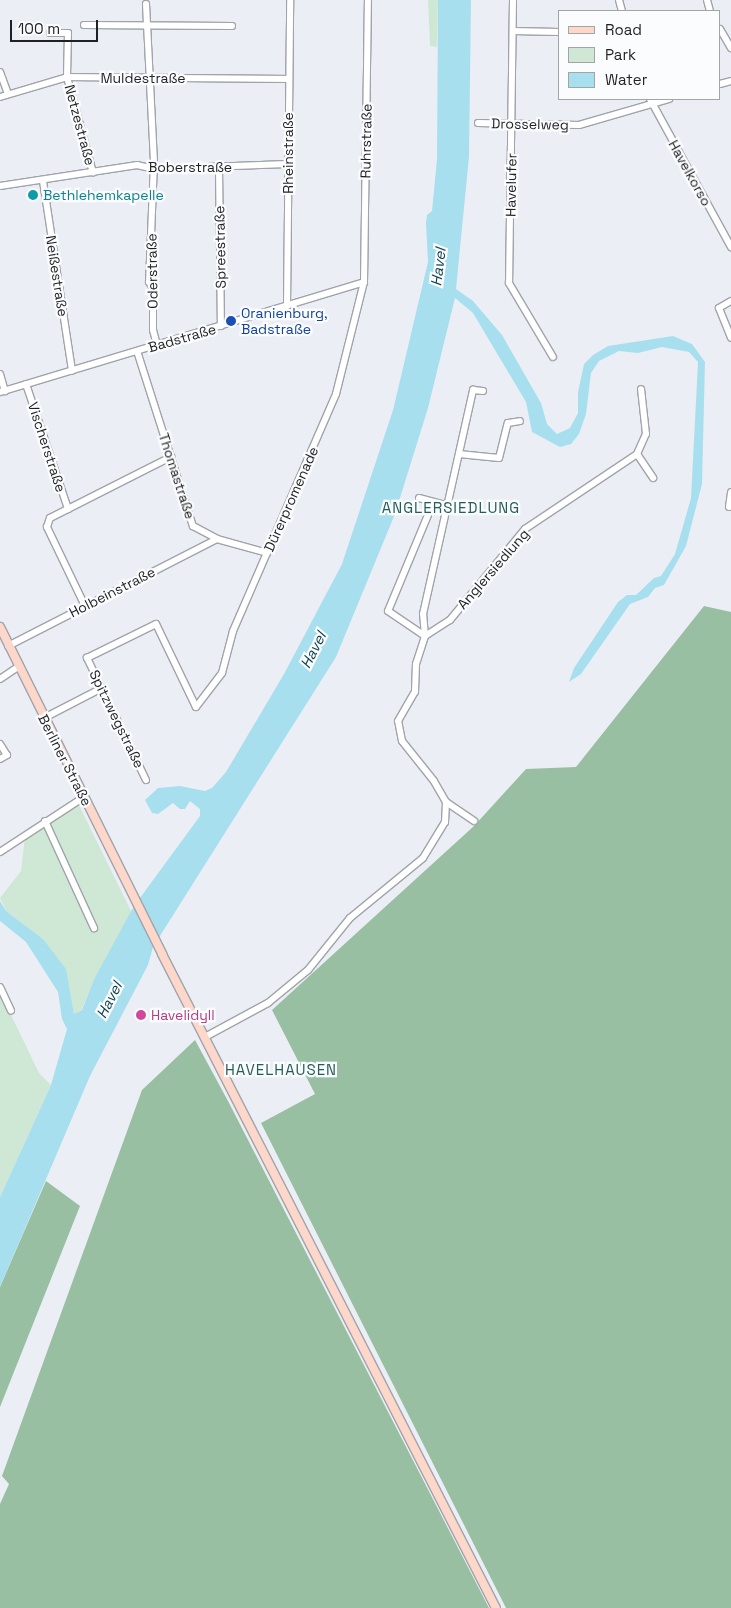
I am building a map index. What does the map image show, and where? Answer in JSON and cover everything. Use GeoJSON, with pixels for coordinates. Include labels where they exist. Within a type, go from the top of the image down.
{"type":"FeatureCollection","features":[{"type":"Feature","properties":{"kind":"main road","name":"Berliner Straße"},"geometry":{"type":"LineString","coordinates":[[0,627],[130,892],[496,1608]]}},
{"type":"Feature","properties":{"kind":"street","name":"Rheinstraße"},"geometry":{"type":"LineString","coordinates":[[287,306],[290,0]]}},
{"type":"Feature","properties":{"kind":"street","name":"Ruhrstraße"},"geometry":{"type":"LineString","coordinates":[[364,282],[368,0]]}},
{"type":"Feature","properties":{"kind":"street","name":"Havelufer"},"geometry":{"type":"LineString","coordinates":[[513,0],[509,283],[553,357]]}},
{"type":"Feature","properties":{"kind":"street","name":"Oderstraße"},"geometry":{"type":"LineString","coordinates":[[146,4],[147,77],[154,169],[149,282],[153,288],[153,330],[157,345]]}},
{"type":"Feature","properties":{"kind":"street"},"geometry":{"type":"LineString","coordinates":[[84,25],[232,26]]}},
{"type":"Feature","properties":{"kind":"street"},"geometry":{"type":"LineString","coordinates":[[721,30],[731,48]]}},
{"type":"Feature","properties":{"kind":"street"},"geometry":{"type":"LineString","coordinates":[[513,31],[558,32]]}},
{"type":"Feature","properties":{"kind":"street","name":"Netzestraße"},"geometry":{"type":"LineString","coordinates":[[50,33],[68,33],[67,77],[93,173]]}},
{"type":"Feature","properties":{"kind":"street"},"geometry":{"type":"LineString","coordinates":[[0,72],[8,94]]}},
{"type":"Feature","properties":{"kind":"street","name":"Muldestraße"},"geometry":{"type":"LineString","coordinates":[[0,96],[67,77],[288,79]]}},
{"type":"Feature","properties":{"kind":"street","name":"Drosselweg"},"geometry":{"type":"LineString","coordinates":[[478,123],[579,125],[651,101]]}},
{"type":"Feature","properties":{"kind":"street","name":"Havelkorso"},"geometry":{"type":"LineString","coordinates":[[651,101],[731,247]]}},
{"type":"Feature","properties":{"kind":"street","name":"Boberstraße"},"geometry":{"type":"LineString","coordinates":[[0,186],[137,165],[154,169],[287,164]]}},
{"type":"Feature","properties":{"kind":"street","name":"Spreestraße"},"geometry":{"type":"LineString","coordinates":[[219,168],[221,326]]}},
{"type":"Feature","properties":{"kind":"street","name":"Neißestraße"},"geometry":{"type":"LineString","coordinates":[[42,181],[72,371]]}},
{"type":"Feature","properties":{"kind":"street","name":"Badstraße"},"geometry":{"type":"LineString","coordinates":[[2,392],[364,282]]}},
{"type":"Feature","properties":{"kind":"street","name":"Dürerpromenade"},"geometry":{"type":"LineString","coordinates":[[156,624],[196,707],[222,673],[233,631],[336,394],[364,282]]}},
{"type":"Feature","properties":{"kind":"street"},"geometry":{"type":"LineString","coordinates":[[731,301],[719,308],[731,338]]}},
{"type":"Feature","properties":{"kind":"street","name":"Thomastraße"},"geometry":{"type":"LineString","coordinates":[[137,351],[192,526],[217,539],[267,553]]}},
{"type":"Feature","properties":{"kind":"street"},"geometry":{"type":"LineString","coordinates":[[0,374],[2,392]]}},
{"type":"Feature","properties":{"kind":"street","name":"Vischerstraße"},"geometry":{"type":"LineString","coordinates":[[26,384],[68,510]]}},
{"type":"Feature","properties":{"kind":"street"},"geometry":{"type":"LineString","coordinates":[[641,389],[646,434],[637,454],[653,478]]}},
{"type":"Feature","properties":{"kind":"street"},"geometry":{"type":"LineString","coordinates":[[474,821],[446,802],[434,781],[402,741],[398,720],[415,692],[416,664],[425,636],[423,614],[473,390],[483,391]]}},
{"type":"Feature","properties":{"kind":"street"},"geometry":{"type":"LineString","coordinates":[[459,454],[499,458],[508,423],[520,422]]}},
{"type":"Feature","properties":{"kind":"street","name":"Anglersiedlung"},"geometry":{"type":"LineString","coordinates":[[425,636],[450,620],[525,529],[637,454]]}},
{"type":"Feature","properties":{"kind":"street"},"geometry":{"type":"LineString","coordinates":[[85,606],[47,527],[50,518],[171,457]]}},
{"type":"Feature","properties":{"kind":"street"},"geometry":{"type":"LineString","coordinates":[[729,506],[731,492]]}},
{"type":"Feature","properties":{"kind":"street"},"geometry":{"type":"LineString","coordinates":[[419,498],[446,505]]}},
{"type":"Feature","properties":{"kind":"street"},"geometry":{"type":"LineString","coordinates":[[425,636],[388,611],[428,515]]}},
{"type":"Feature","properties":{"kind":"street","name":"Holbeinstraße"},"geometry":{"type":"LineString","coordinates":[[8,646],[217,539]]}},
{"type":"Feature","properties":{"kind":"street","name":"Spitzwegstraße"},"geometry":{"type":"LineString","coordinates":[[146,780],[87,658],[156,624]]}},
{"type":"Feature","properties":{"kind":"street"},"geometry":{"type":"LineString","coordinates":[[0,679],[18,667]]}},
{"type":"Feature","properties":{"kind":"street"},"geometry":{"type":"LineString","coordinates":[[44,718],[102,688]]}},
{"type":"Feature","properties":{"kind":"street"},"geometry":{"type":"LineString","coordinates":[[0,744],[7,755],[0,759]]}},
{"type":"Feature","properties":{"kind":"street"},"geometry":{"type":"LineString","coordinates":[[0,852],[84,797]]}},
{"type":"Feature","properties":{"kind":"street"},"geometry":{"type":"LineString","coordinates":[[205,1037],[268,1003],[308,970],[350,918],[423,858],[445,822],[446,802]]}},
{"type":"Feature","properties":{"kind":"street"},"geometry":{"type":"LineString","coordinates":[[45,822],[94,928]]}},
{"type":"Feature","properties":{"kind":"street"},"geometry":{"type":"LineString","coordinates":[[0,987],[12,1011]]}},
{"type":"Feature","properties":{"kind":"green space"},"geometry":{"type":"Polygon","coordinates":[[[428,0],[438,0],[437,47],[430,46],[428,0]]]}},
{"type":"Feature","properties":{"kind":"green space"},"geometry":{"type":"Polygon","coordinates":[[[704,606],[731,612],[731,1608],[506,1608],[261,1123],[315,1094],[272,1010],[474,826],[526,769],[576,767],[704,606]]]}},
{"type":"Feature","properties":{"kind":"green space"},"geometry":{"type":"Polygon","coordinates":[[[76,799],[132,913],[94,979],[82,1009],[74,1015],[65,969],[43,939],[6,911],[0,898],[21,871],[25,836],[76,799]]]}},
{"type":"Feature","properties":{"kind":"green space"},"geometry":{"type":"Polygon","coordinates":[[[0,992],[39,1073],[51,1085],[0,1197],[0,992]]]}},
{"type":"Feature","properties":{"kind":"green space"},"geometry":{"type":"Polygon","coordinates":[[[195,1040],[489,1608],[0,1608],[0,1504],[9,1484],[2,1476],[142,1090],[195,1040]]]}},
{"type":"Feature","properties":{"kind":"green space"},"geometry":{"type":"Polygon","coordinates":[[[46,1181],[80,1206],[0,1407],[0,1287],[46,1181]]]}},
{"type":"Feature","properties":{"kind":"water","name":"Havel"},"geometry":{"type":"Polygon","coordinates":[[[438,0],[471,0],[469,157],[456,289],[473,301],[502,335],[541,403],[547,424],[557,434],[570,428],[578,413],[578,392],[584,364],[593,355],[608,346],[673,336],[692,344],[705,362],[702,484],[686,546],[664,585],[655,588],[648,597],[630,604],[581,674],[569,682],[574,668],[618,602],[627,595],[636,595],[654,578],[661,576],[675,554],[691,498],[698,362],[689,352],[662,347],[638,353],[619,351],[599,361],[591,373],[586,414],[579,434],[571,444],[560,447],[532,432],[526,402],[473,313],[455,298],[428,408],[395,514],[336,657],[153,947],[148,965],[90,1076],[0,1287],[0,1197],[51,1085],[67,1029],[62,1019],[58,992],[26,942],[0,921],[0,901],[6,911],[43,939],[66,969],[74,1014],[82,1010],[94,979],[134,906],[200,816],[200,809],[190,801],[185,809],[180,809],[173,803],[158,814],[152,813],[145,800],[158,788],[180,786],[205,791],[212,788],[226,772],[284,674],[342,564],[393,410],[428,262],[426,223],[427,215],[432,211],[437,159],[438,0]]]}},
{"type":"Feature","properties":{"kind":"place","name":"Bethlehemkapelle"},"geometry":{"type":"Point","coordinates":[33,195]}},
{"type":"Feature","properties":{"kind":"place","name":"Oranienburg, Badstraße"},"geometry":{"type":"Point","coordinates":[231,321]}},
{"type":"Feature","properties":{"kind":"place","name":"Havelidyll"},"geometry":{"type":"Point","coordinates":[141,1015]}},
{"type":"Feature","properties":{"kind":"district","name":"ANGLERSIEDLUNG"},"geometry":{"type":"Point","coordinates":[451,508]}},
{"type":"Feature","properties":{"kind":"district","name":"HAVELHAUSEN"},"geometry":{"type":"Point","coordinates":[281,1070]}}]}
